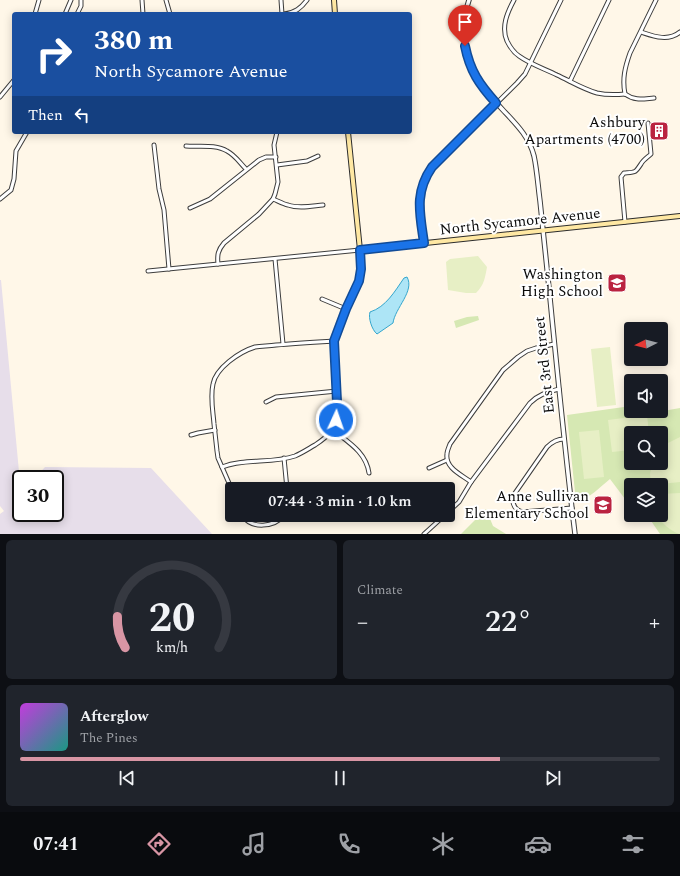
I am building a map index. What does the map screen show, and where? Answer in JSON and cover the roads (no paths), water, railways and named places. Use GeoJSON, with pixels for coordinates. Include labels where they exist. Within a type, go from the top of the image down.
{"type":"FeatureCollection","features":[{"type":"Feature","properties":{"kind":"main road"},"geometry":{"type":"LineString","coordinates":[[334,0],[335,12]]}},
{"type":"Feature","properties":{"kind":"main road"},"geometry":{"type":"LineString","coordinates":[[348,134],[360,250]]}},
{"type":"Feature","properties":{"kind":"main road","name":"North Sycamore Avenue"},"geometry":{"type":"LineString","coordinates":[[360,250],[680,216]]}},
{"type":"Feature","properties":{"kind":"street"},"geometry":{"type":"LineString","coordinates":[[35,12],[39,0]]}},
{"type":"Feature","properties":{"kind":"street"},"geometry":{"type":"LineString","coordinates":[[66,12],[71,0]]}},
{"type":"Feature","properties":{"kind":"street"},"geometry":{"type":"LineString","coordinates":[[78,12],[81,6],[81,0]]}},
{"type":"Feature","properties":{"kind":"street"},"geometry":{"type":"LineString","coordinates":[[142,0],[143,12]]}},
{"type":"Feature","properties":{"kind":"street"},"geometry":{"type":"LineString","coordinates":[[166,0],[169,12]]}},
{"type":"Feature","properties":{"kind":"street"},"geometry":{"type":"LineString","coordinates":[[280,0],[283,12]]}},
{"type":"Feature","properties":{"kind":"street"},"geometry":{"type":"LineString","coordinates":[[292,12],[299,9],[307,0]]}},
{"type":"Feature","properties":{"kind":"street","name":"East 3rd Street"},"geometry":{"type":"LineString","coordinates":[[469,0],[466,7],[464,22],[464,36],[468,58],[478,80],[496,103],[525,135],[530,144],[536,166],[575,534]]}},
{"type":"Feature","properties":{"kind":"street"},"geometry":{"type":"LineString","coordinates":[[514,0],[504,27],[506,40],[514,52],[520,57],[596,93],[625,94],[635,99],[654,98]]}},
{"type":"Feature","properties":{"kind":"street"},"geometry":{"type":"LineString","coordinates":[[424,243],[419,205],[423,184],[427,174],[432,167],[525,74],[561,0]]}},
{"type":"Feature","properties":{"kind":"street"},"geometry":{"type":"LineString","coordinates":[[570,81],[609,0]]}},
{"type":"Feature","properties":{"kind":"street"},"geometry":{"type":"LineString","coordinates":[[625,94],[625,68],[630,53],[656,0]]}},
{"type":"Feature","properties":{"kind":"street"},"geometry":{"type":"LineString","coordinates":[[641,32],[664,38],[672,37],[680,32]]}},
{"type":"Feature","properties":{"kind":"street"},"geometry":{"type":"LineString","coordinates":[[0,97],[12,82]]}},
{"type":"Feature","properties":{"kind":"street"},"geometry":{"type":"LineString","coordinates":[[625,222],[620,177],[624,173],[634,172],[639,169],[642,162],[651,154],[648,123]]}},
{"type":"Feature","properties":{"kind":"street"},"geometry":{"type":"LineString","coordinates":[[0,199],[11,190],[14,179],[16,151],[26,134]]}},
{"type":"Feature","properties":{"kind":"street"},"geometry":{"type":"LineString","coordinates":[[218,264],[218,253],[224,243],[265,208],[275,194],[278,182],[274,145],[277,134]]}},
{"type":"Feature","properties":{"kind":"street"},"geometry":{"type":"LineString","coordinates":[[154,145],[159,188],[164,210],[169,269]]}},
{"type":"Feature","properties":{"kind":"street"},"geometry":{"type":"LineString","coordinates":[[186,146],[215,147],[222,149],[233,155],[246,169]]}},
{"type":"Feature","properties":{"kind":"street"},"geometry":{"type":"LineString","coordinates":[[276,165],[307,161],[318,156]]}},
{"type":"Feature","properties":{"kind":"street"},"geometry":{"type":"LineString","coordinates":[[190,208],[210,199],[259,160],[266,157],[276,157]]}},
{"type":"Feature","properties":{"kind":"street"},"geometry":{"type":"LineString","coordinates":[[273,198],[287,205],[300,207],[323,204]]}},
{"type":"Feature","properties":{"kind":"street"},"geometry":{"type":"LineString","coordinates":[[222,467],[231,464],[284,458],[296,455],[325,438],[333,430],[338,411],[334,341],[346,309],[359,281],[361,269],[360,250]]}},
{"type":"Feature","properties":{"kind":"street","name":"North Sycamore Avenue"},"geometry":{"type":"LineString","coordinates":[[148,271],[360,250]]}},
{"type":"Feature","properties":{"kind":"street"},"geometry":{"type":"LineString","coordinates":[[275,259],[284,344]]}},
{"type":"Feature","properties":{"kind":"street"},"geometry":{"type":"LineString","coordinates":[[322,299],[346,309]]}},
{"type":"Feature","properties":{"kind":"street"},"geometry":{"type":"LineString","coordinates":[[229,482],[217,451],[212,394],[213,383],[216,375],[222,367],[249,349],[284,344],[334,341]]}},
{"type":"Feature","properties":{"kind":"street"},"geometry":{"type":"LineString","coordinates":[[471,482],[450,466],[447,460],[447,453],[450,444],[503,370],[527,351],[554,344]]}},
{"type":"Feature","properties":{"kind":"street"},"geometry":{"type":"LineString","coordinates":[[455,506],[530,403],[541,394],[559,389]]}},
{"type":"Feature","properties":{"kind":"street"},"geometry":{"type":"LineString","coordinates":[[266,402],[276,397],[337,391]]}},
{"type":"Feature","properties":{"kind":"street"},"geometry":{"type":"LineString","coordinates":[[191,435],[198,432],[215,430]]}},
{"type":"Feature","properties":{"kind":"street"},"geometry":{"type":"LineString","coordinates":[[333,430],[363,456],[369,473]]}},
{"type":"Feature","properties":{"kind":"street"},"geometry":{"type":"LineString","coordinates":[[564,439],[556,440],[547,446],[513,496],[513,502],[515,507],[522,512],[572,508]]}},
{"type":"Feature","properties":{"kind":"street"},"geometry":{"type":"LineString","coordinates":[[284,458],[286,482]]}},
{"type":"Feature","properties":{"kind":"street"},"geometry":{"type":"LineString","coordinates":[[429,468],[447,460]]}},
{"type":"Feature","properties":{"kind":"street"},"geometry":{"type":"LineString","coordinates":[[250,522],[258,525],[277,522]]}},
{"type":"Feature","properties":{"kind":"street"},"geometry":{"type":"LineString","coordinates":[[424,534],[437,522]]}},
{"type":"Feature","properties":{"kind":"water"},"geometry":{"type":"Polygon","coordinates":[[[407,277],[409,282],[407,294],[397,311],[393,323],[377,334],[371,324],[370,312],[381,306],[394,293],[404,278],[407,277]]]}},
{"type":"Feature","properties":{"kind":"place","name":"Ashbury Apartments (4700)"},"geometry":{"type":"Point","coordinates":[659,131]}},
{"type":"Feature","properties":{"kind":"place","name":"Washington High School"},"geometry":{"type":"Point","coordinates":[617,283]}},
{"type":"Feature","properties":{"kind":"place","name":"Anne Sullivan Elementary School"},"geometry":{"type":"Point","coordinates":[603,505]}}]}
